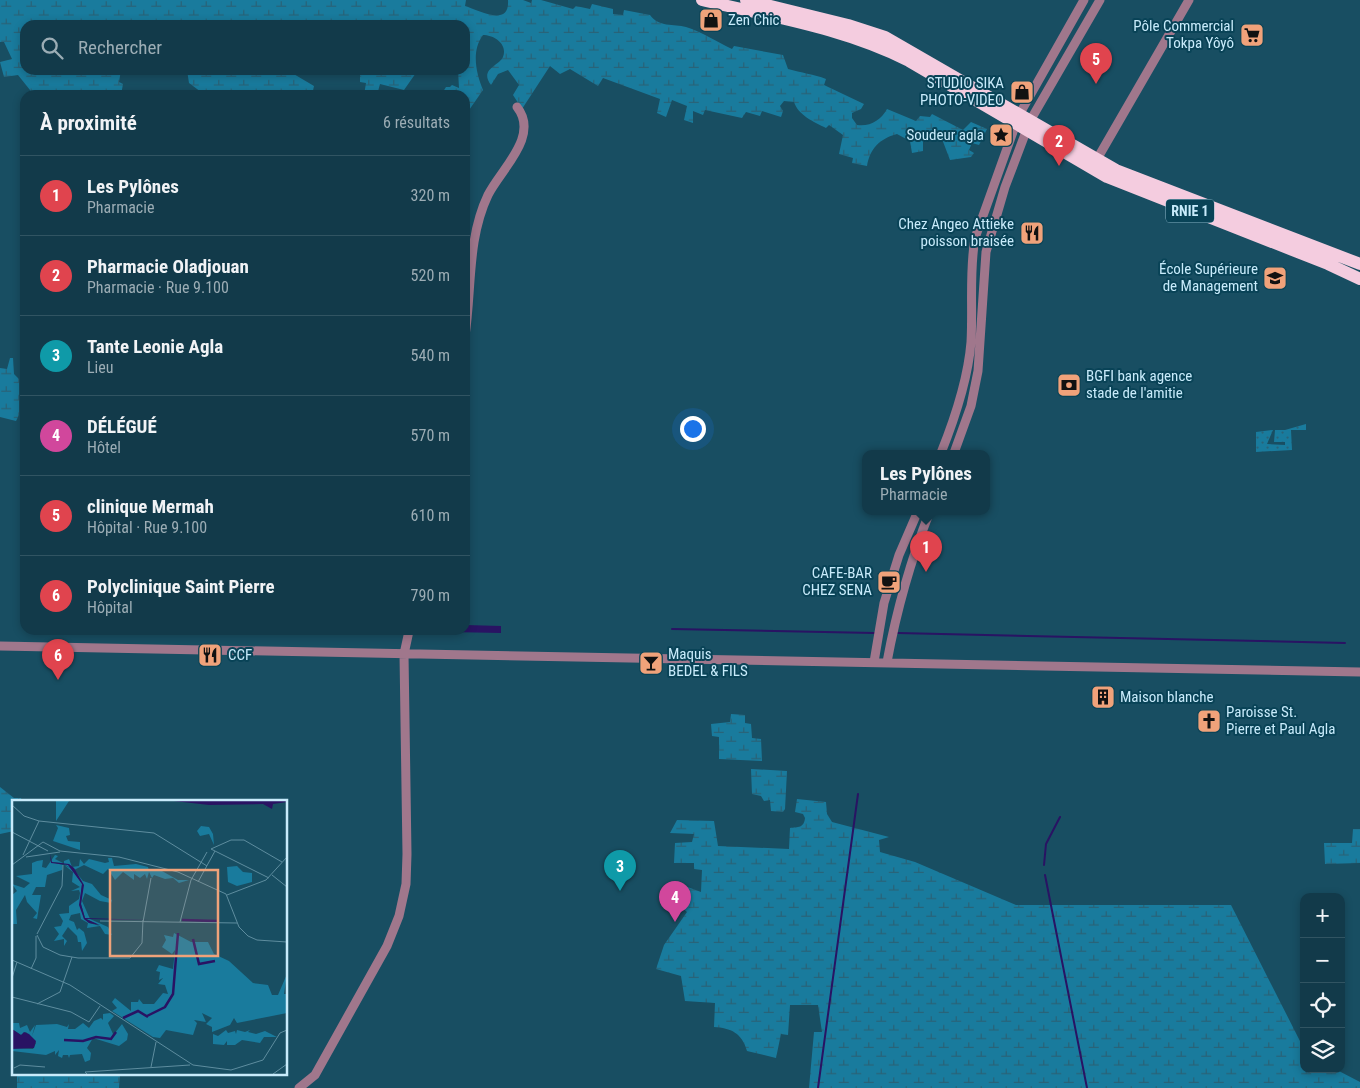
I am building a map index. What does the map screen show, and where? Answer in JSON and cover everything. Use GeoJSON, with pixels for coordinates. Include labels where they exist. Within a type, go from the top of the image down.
{"type":"FeatureCollection","features":[{"type":"Feature","properties":{"kind":"highway","name":"RNIE 1"},"geometry":{"type":"LineString","coordinates":[[702,0],[846,35],[879,46],[1028,126],[1136,179],[1360,264]]}},
{"type":"Feature","properties":{"kind":"highway","name":"RNIE 1"},"geometry":{"type":"LineString","coordinates":[[746,0],[848,25],[884,37],[914,52],[1017,120]]}},
{"type":"Feature","properties":{"kind":"highway","name":"RNIE 1"},"geometry":{"type":"LineString","coordinates":[[1028,126],[1086,167],[1124,185],[1328,264],[1360,279]]}},
{"type":"Feature","properties":{"kind":"street"},"geometry":{"type":"LineString","coordinates":[[942,450],[958,408],[969,354],[972,258],[975,238],[1017,120],[1084,0]]}},
{"type":"Feature","properties":{"kind":"street"},"geometry":{"type":"LineString","coordinates":[[955,450],[971,406],[978,371],[988,244],[1005,187],[1028,126],[1100,0]]}},
{"type":"Feature","properties":{"kind":"street"},"geometry":{"type":"LineString","coordinates":[[1100,154],[1189,0]]}},
{"type":"Feature","properties":{"kind":"street"},"geometry":{"type":"LineString","coordinates":[[470,282],[473,250],[488,195],[522,140],[526,129],[525,121],[517,107]]}},
{"type":"Feature","properties":{"kind":"street"},"geometry":{"type":"LineString","coordinates":[[874,662],[884,603],[899,555],[916,515]]}},
{"type":"Feature","properties":{"kind":"street"},"geometry":{"type":"LineString","coordinates":[[887,662],[898,606],[912,558],[928,515]]}},
{"type":"Feature","properties":{"kind":"street"},"geometry":{"type":"LineString","coordinates":[[299,1088],[315,1075],[340,1034],[387,946],[399,916],[406,884],[407,654],[409,635]]}},
{"type":"Feature","properties":{"kind":"street"},"geometry":{"type":"LineString","coordinates":[[0,646],[1360,672]]}},
{"type":"Feature","properties":{"kind":"green space"},"geometry":{"type":"Polygon","coordinates":[[[0,0],[466,0],[465,6],[492,15],[504,13],[508,0],[523,0],[531,3],[532,0],[541,0],[573,9],[576,6],[590,9],[592,4],[613,9],[613,14],[623,15],[624,10],[650,15],[657,22],[692,29],[732,49],[734,46],[783,55],[788,69],[826,79],[824,85],[864,104],[861,109],[852,113],[852,118],[857,125],[875,122],[887,109],[916,121],[920,116],[930,117],[932,114],[963,130],[971,122],[987,129],[979,145],[972,143],[969,150],[974,153],[971,157],[950,160],[942,139],[923,142],[923,151],[912,153],[910,141],[897,134],[885,139],[876,146],[870,155],[867,166],[852,163],[853,158],[839,154],[843,135],[829,125],[826,128],[807,118],[799,111],[794,102],[784,101],[780,106],[783,111],[781,117],[762,111],[760,116],[746,112],[742,118],[705,110],[703,115],[693,111],[693,123],[684,120],[687,106],[672,100],[666,117],[657,113],[660,99],[603,78],[598,86],[570,69],[560,74],[550,66],[522,109],[513,95],[519,85],[508,70],[498,74],[491,85],[488,80],[488,71],[501,60],[504,48],[499,41],[487,35],[483,35],[479,41],[476,55],[478,76],[483,90],[470,109],[470,90],[444,90],[446,87],[452,85],[459,88],[458,75],[470,75],[470,20],[20,20],[20,75],[120,75],[119,82],[123,84],[122,90],[30,90],[18,75],[4,77],[0,62],[12,59],[4,42],[0,42],[0,0]]]}},
{"type":"Feature","properties":{"kind":"green space"},"geometry":{"type":"Polygon","coordinates":[[[188,75],[295,75],[314,86],[313,90],[198,90],[189,83],[188,75]]]}},
{"type":"Feature","properties":{"kind":"green space"},"geometry":{"type":"Polygon","coordinates":[[[360,75],[414,75],[404,90],[380,84],[378,90],[365,90],[366,83],[360,82],[360,75]]]}},
{"type":"Feature","properties":{"kind":"green space"},"geometry":{"type":"Polygon","coordinates":[[[10,358],[13,358],[14,374],[19,379],[19,415],[16,421],[0,417],[0,368],[7,369],[10,358]]]}},
{"type":"Feature","properties":{"kind":"green space"},"geometry":{"type":"Polygon","coordinates":[[[1306,424],[1306,430],[1291,430],[1292,450],[1256,452],[1256,432],[1273,430],[1267,444],[1285,445],[1285,442],[1274,442],[1275,430],[1285,430],[1306,424]]]}},
{"type":"Feature","properties":{"kind":"green space"},"geometry":{"type":"Polygon","coordinates":[[[731,714],[745,715],[745,723],[751,724],[752,738],[761,739],[762,761],[719,759],[719,737],[712,736],[711,724],[730,722],[731,714]]]}},
{"type":"Feature","properties":{"kind":"green space"},"geometry":{"type":"Polygon","coordinates":[[[751,769],[787,771],[785,809],[783,812],[771,811],[770,800],[764,801],[761,796],[752,794],[751,769]]]}},
{"type":"Feature","properties":{"kind":"green space"},"geometry":{"type":"Polygon","coordinates":[[[0,787],[14,798],[21,798],[22,800],[12,800],[12,831],[0,834],[0,787]]]}},
{"type":"Feature","properties":{"kind":"green space"},"geometry":{"type":"Polygon","coordinates":[[[797,799],[826,802],[827,814],[832,822],[889,837],[879,840],[880,852],[915,862],[1016,905],[1231,905],[1300,1041],[1300,1073],[1343,1073],[1360,1082],[1360,1088],[809,1088],[814,1032],[822,1032],[818,1005],[790,1005],[788,1035],[781,1034],[776,1058],[747,1051],[739,1036],[731,1030],[714,1027],[715,1003],[685,1001],[681,976],[656,969],[664,945],[687,912],[679,905],[685,886],[701,892],[702,870],[694,869],[694,863],[674,863],[675,843],[692,842],[694,834],[670,833],[677,820],[714,821],[718,846],[789,849],[790,828],[802,825],[805,818],[803,814],[795,812],[797,799]]]}},
{"type":"Feature","properties":{"kind":"green space"},"geometry":{"type":"Polygon","coordinates":[[[1353,829],[1360,829],[1360,863],[1325,864],[1324,843],[1352,843],[1353,829]]]}},
{"type":"Feature","properties":{"kind":"green space"},"geometry":{"type":"Polygon","coordinates":[[[17,1076],[120,1076],[119,1088],[17,1088],[17,1076]]]}},
{"type":"Feature","properties":{"kind":"shaded area"},"geometry":{"type":"Polygon","coordinates":[[[470,625],[501,626],[501,633],[470,632],[470,625]]]}},
{"type":"Feature","properties":{"kind":"waterway"},"geometry":{"type":"LineString","coordinates":[[672,629],[874,633]]}},
{"type":"Feature","properties":{"kind":"waterway"},"geometry":{"type":"LineString","coordinates":[[898,633],[1345,643]]}},
{"type":"Feature","properties":{"kind":"waterway"},"geometry":{"type":"LineString","coordinates":[[818,1088],[858,794]]}},
{"type":"Feature","properties":{"kind":"waterway"},"geometry":{"type":"LineString","coordinates":[[1044,865],[1046,844],[1060,817]]}},
{"type":"Feature","properties":{"kind":"waterway"},"geometry":{"type":"LineString","coordinates":[[1045,875],[1087,1088]]}},
{"type":"Feature","properties":{"kind":"place","name":"Zen Chic"},"geometry":{"type":"Point","coordinates":[711,20]}},
{"type":"Feature","properties":{"kind":"place","name":"Pôle Commercial Tokpa Yôyô"},"geometry":{"type":"Point","coordinates":[1252,35]}},
{"type":"Feature","properties":{"kind":"place","name":"clinique Mermah"},"geometry":{"type":"Point","coordinates":[1096,84]}},
{"type":"Feature","properties":{"kind":"place","name":"STUDIO SIKA PHOTO-VIDEO"},"geometry":{"type":"Point","coordinates":[1022,92]}},
{"type":"Feature","properties":{"kind":"place","name":"Soudeur agla"},"geometry":{"type":"Point","coordinates":[1001,135]}},
{"type":"Feature","properties":{"kind":"place","name":"Pharmacie Oladjouan"},"geometry":{"type":"Point","coordinates":[1059,166]}},
{"type":"Feature","properties":{"kind":"place","name":"Chez Angeo Attieke poisson braisée"},"geometry":{"type":"Point","coordinates":[1032,233]}},
{"type":"Feature","properties":{"kind":"place","name":"École Supérieure de Management"},"geometry":{"type":"Point","coordinates":[1275,278]}},
{"type":"Feature","properties":{"kind":"place","name":"BGFI bank agence stade de l'amitie"},"geometry":{"type":"Point","coordinates":[1069,385]}},
{"type":"Feature","properties":{"kind":"place","name":"Les Pylônes"},"geometry":{"type":"Point","coordinates":[926,572]}},
{"type":"Feature","properties":{"kind":"place","name":"CAFE-BAR CHEZ SENA"},"geometry":{"type":"Point","coordinates":[889,582]}},
{"type":"Feature","properties":{"kind":"place","name":"CCF"},"geometry":{"type":"Point","coordinates":[210,655]}},
{"type":"Feature","properties":{"kind":"place","name":"Maquis BEDEL & FILS"},"geometry":{"type":"Point","coordinates":[651,663]}},
{"type":"Feature","properties":{"kind":"place","name":"Polyclinique Saint Pierre"},"geometry":{"type":"Point","coordinates":[58,680]}},
{"type":"Feature","properties":{"kind":"place","name":"Maison blanche"},"geometry":{"type":"Point","coordinates":[1103,697]}},
{"type":"Feature","properties":{"kind":"place","name":"Paroisse St. Pierre et Paul Agla"},"geometry":{"type":"Point","coordinates":[1209,721]}},
{"type":"Feature","properties":{"kind":"place","name":"Tante Leonie Agla"},"geometry":{"type":"Point","coordinates":[620,891]}},
{"type":"Feature","properties":{"kind":"place","name":"DÉLÉGUÉ"},"geometry":{"type":"Point","coordinates":[675,922]}}]}
